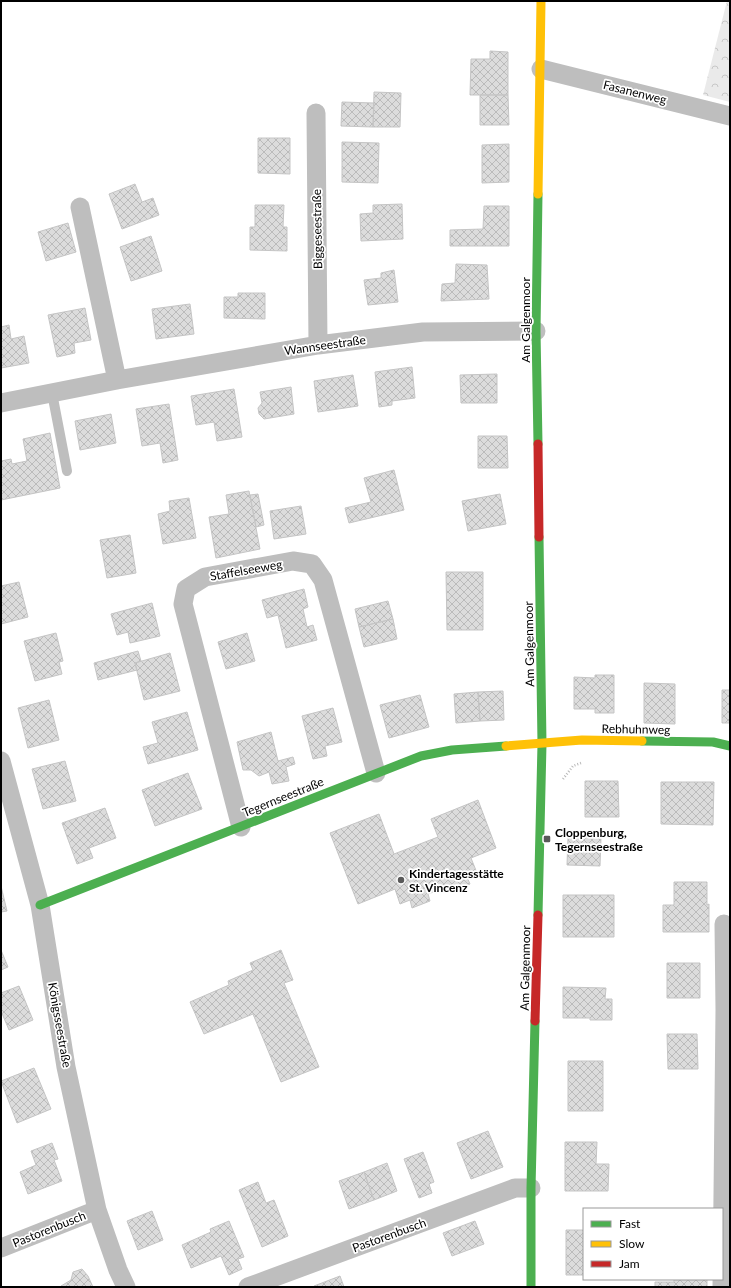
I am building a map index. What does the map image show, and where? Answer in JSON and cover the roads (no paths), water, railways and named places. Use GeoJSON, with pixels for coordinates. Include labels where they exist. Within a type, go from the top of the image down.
{"type":"FeatureCollection","features":[{"type":"Feature","properties":{"kind":"street","name":"Am Galgenmoor"},"geometry":{"type":"LineString","coordinates":[[531,1287],[531,1188],[542,744],[536,331],[541,1]]}},
{"type":"Feature","properties":{"kind":"street","name":"Fasanenweg"},"geometry":{"type":"LineString","coordinates":[[541,69],[730,116]]}},
{"type":"Feature","properties":{"kind":"street","name":"Biggeseestraße"},"geometry":{"type":"LineString","coordinates":[[316,114],[318,345]]}},
{"type":"Feature","properties":{"kind":"street"},"geometry":{"type":"LineString","coordinates":[[80,207],[117,380]]}},
{"type":"Feature","properties":{"kind":"street","name":"Wannseestraße"},"geometry":{"type":"LineString","coordinates":[[1,403],[117,380],[318,345],[423,332],[536,331]]}},
{"type":"Feature","properties":{"kind":"street","name":"Staffelseeweg"},"geometry":{"type":"LineString","coordinates":[[241,827],[183,604],[186,589],[205,577],[293,561],[312,564],[323,580],[376,772]]}},
{"type":"Feature","properties":{"kind":"street","name":"Rebhuhnweg"},"geometry":{"type":"LineString","coordinates":[[542,744],[582,740],[713,742],[730,746]]}},
{"type":"Feature","properties":{"kind":"street","name":"Tegernseestraße"},"geometry":{"type":"LineString","coordinates":[[40,905],[241,827],[376,772],[421,756],[452,750],[542,744]]}},
{"type":"Feature","properties":{"kind":"street","name":"Königsseestraße"},"geometry":{"type":"LineString","coordinates":[[1,761],[40,905],[66,1067],[97,1210],[118,1270],[126,1287]]}},
{"type":"Feature","properties":{"kind":"street"},"geometry":{"type":"LineString","coordinates":[[723,1241],[728,1010],[724,924]]}},
{"type":"Feature","properties":{"kind":"street","name":"Pastorenbusch"},"geometry":{"type":"LineString","coordinates":[[248,1287],[515,1188],[531,1188]]}},
{"type":"Feature","properties":{"kind":"street","name":"Pastorenbusch"},"geometry":{"type":"LineString","coordinates":[[1,1248],[97,1210]]}},
{"type":"Feature","properties":{"kind":"lane"},"geometry":{"type":"LineString","coordinates":[[52,392],[67,471]]}},
{"type":"Feature","properties":{"kind":"place","name":"Cloppenburg, Tegernseestraße"},"geometry":{"type":"Point","coordinates":[547,839]}},
{"type":"Feature","properties":{"kind":"place","name":"Kindertagesstätte St. Vincenz"},"geometry":{"type":"Point","coordinates":[401,880]}}]}
